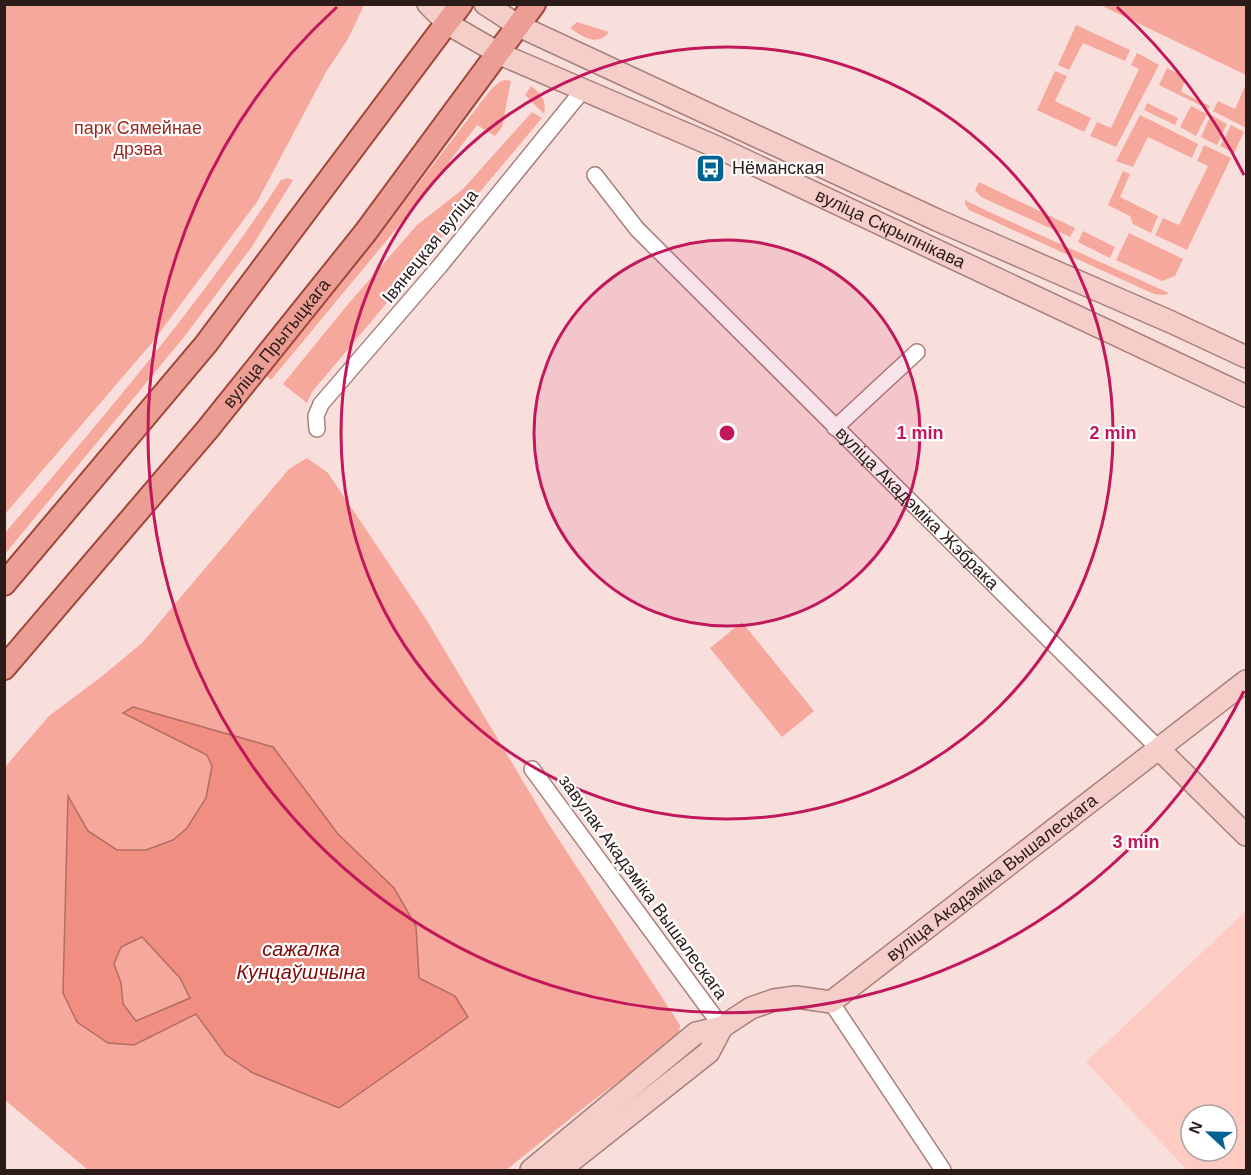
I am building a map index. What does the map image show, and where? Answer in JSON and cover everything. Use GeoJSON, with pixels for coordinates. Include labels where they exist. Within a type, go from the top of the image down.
{"type":"FeatureCollection","features":[{"type":"Feature","properties":{"kind":"main road","name":"вуліца Скрыпнікава"},"geometry":{"type":"LineString","coordinates":[[428,4],[448,24],[500,54],[719,148],[1246,396]]}},
{"type":"Feature","properties":{"kind":"main road"},"geometry":{"type":"LineString","coordinates":[[4,584],[207,344],[461,4]]}},
{"type":"Feature","properties":{"kind":"main road","name":"вуліца Скрыпнікава"},"geometry":{"type":"LineString","coordinates":[[484,4],[519,26],[937,220],[1246,357]]}},
{"type":"Feature","properties":{"kind":"main road","name":"вуліца Прытыцкага"},"geometry":{"type":"LineString","coordinates":[[4,668],[207,430],[365,233],[500,54],[534,4]]}},
{"type":"Feature","properties":{"kind":"main road","name":"вуліца Акадэміка Вышалескага"},"geometry":{"type":"LineString","coordinates":[[831,1002],[1246,681]]}},
{"type":"Feature","properties":{"kind":"main road","name":"вуліца Акадэміка Жэбрака"},"geometry":{"type":"LineString","coordinates":[[1158,749],[1246,835]]}},
{"type":"Feature","properties":{"kind":"main road"},"geometry":{"type":"LineString","coordinates":[[531,1170],[696,1033],[722,1028],[751,1008],[774,1000],[796,997],[831,1002]]}},
{"type":"Feature","properties":{"kind":"main road"},"geometry":{"type":"LineString","coordinates":[[560,1170],[709,1052],[722,1028]]}},
{"type":"Feature","properties":{"kind":"street","name":"Івянецкая вуліца"},"geometry":{"type":"LineString","coordinates":[[317,429],[316,416],[321,404],[439,267],[584,90]]}},
{"type":"Feature","properties":{"kind":"street","name":"вуліца Акадэміка Жэбрака"},"geometry":{"type":"LineString","coordinates":[[595,175],[637,229],[1158,749]]}},
{"type":"Feature","properties":{"kind":"street"},"geometry":{"type":"LineString","coordinates":[[835,428],[917,352]]}},
{"type":"Feature","properties":{"kind":"street","name":"завулак Акадэміка Вышалескага"},"geometry":{"type":"LineString","coordinates":[[532,769],[722,1028]]}},
{"type":"Feature","properties":{"kind":"street"},"geometry":{"type":"LineString","coordinates":[[831,1002],[944,1170]]}},
{"type":"Feature","properties":{"kind":"shaded area"},"geometry":{"type":"Polygon","coordinates":[[[1246,911],[1246,1170],[1187,1170],[1180,1163],[1239,1163],[1239,1103],[1179,1103],[1179,1161],[1086,1062],[1246,911]]]}},
{"type":"Feature","properties":{"kind":"green space","name":"парк Сямейнае дрэва"},"geometry":{"type":"Polygon","coordinates":[[[5,4],[364,5],[348,39],[326,72],[257,202],[151,344],[5,514],[5,4]]]}},
{"type":"Feature","properties":{"kind":"green space"},"geometry":{"type":"Polygon","coordinates":[[[1100,5],[1246,5],[1246,75],[1100,5]]]}},
{"type":"Feature","properties":{"kind":"green space"},"geometry":{"type":"Polygon","coordinates":[[[577,22],[609,32],[600,39],[590,39],[570,28],[577,22]]]}},
{"type":"Feature","properties":{"kind":"green space"},"geometry":{"type":"Polygon","coordinates":[[[1076,25],[1130,50],[1125,61],[1083,43],[1069,70],[1058,65],[1076,25]]]}},
{"type":"Feature","properties":{"kind":"green space"},"geometry":{"type":"Polygon","coordinates":[[[1137,53],[1159,65],[1116,147],[1090,136],[1097,122],[1111,128],[1139,69],[1131,65],[1137,53]]]}},
{"type":"Feature","properties":{"kind":"green space"},"geometry":{"type":"Polygon","coordinates":[[[1167,68],[1185,79],[1181,92],[1210,106],[1208,109],[1159,85],[1167,68]]]}},
{"type":"Feature","properties":{"kind":"green space"},"geometry":{"type":"Polygon","coordinates":[[[1055,71],[1067,76],[1055,101],[1091,118],[1084,132],[1037,110],[1055,71]]]}},
{"type":"Feature","properties":{"kind":"green space"},"geometry":{"type":"Polygon","coordinates":[[[505,80],[511,81],[502,127],[495,136],[477,125],[449,162],[450,164],[271,380],[264,373],[419,183],[492,88],[505,80]]]}},
{"type":"Feature","properties":{"kind":"green space"},"geometry":{"type":"Polygon","coordinates":[[[1246,84],[1246,128],[1213,111],[1218,101],[1235,109],[1246,84]]]}},
{"type":"Feature","properties":{"kind":"green space"},"geometry":{"type":"Polygon","coordinates":[[[531,86],[542,98],[545,105],[544,114],[525,95],[531,86]]]}},
{"type":"Feature","properties":{"kind":"green space"},"geometry":{"type":"Polygon","coordinates":[[[1147,103],[1178,118],[1175,125],[1144,110],[1147,103]]]}},
{"type":"Feature","properties":{"kind":"green space"},"geometry":{"type":"Polygon","coordinates":[[[1191,106],[1207,114],[1196,136],[1180,127],[1191,106]]]}},
{"type":"Feature","properties":{"kind":"green space"},"geometry":{"type":"Polygon","coordinates":[[[532,112],[542,118],[312,392],[307,403],[283,384],[417,225],[463,189],[532,112]]]}},
{"type":"Feature","properties":{"kind":"green space"},"geometry":{"type":"Polygon","coordinates":[[[1140,115],[1198,144],[1192,158],[1148,137],[1133,167],[1116,161],[1140,115]]]}},
{"type":"Feature","properties":{"kind":"green space"},"geometry":{"type":"Polygon","coordinates":[[[1211,115],[1227,124],[1217,145],[1201,137],[1211,115]]]}},
{"type":"Feature","properties":{"kind":"green space"},"geometry":{"type":"Polygon","coordinates":[[[1231,125],[1244,132],[1234,153],[1220,146],[1231,125]]]}},
{"type":"Feature","properties":{"kind":"green space"},"geometry":{"type":"Polygon","coordinates":[[[1204,145],[1231,158],[1187,250],[1155,235],[1163,218],[1179,225],[1208,166],[1197,161],[1204,145]]]}},
{"type":"Feature","properties":{"kind":"green space"},"geometry":{"type":"Polygon","coordinates":[[[1123,171],[1130,174],[1120,197],[1158,216],[1151,233],[1133,224],[1130,216],[1108,205],[1123,171]]]}},
{"type":"Feature","properties":{"kind":"green space"},"geometry":{"type":"Polygon","coordinates":[[[288,178],[293,180],[251,248],[184,337],[5,554],[5,533],[149,361],[217,272],[281,180],[288,178]]]}},
{"type":"Feature","properties":{"kind":"green space"},"geometry":{"type":"Polygon","coordinates":[[[979,182],[1075,228],[1070,237],[981,197],[975,190],[979,182]]]}},
{"type":"Feature","properties":{"kind":"green space"},"geometry":{"type":"Polygon","coordinates":[[[965,200],[1169,293],[1154,294],[969,210],[965,200]]]}},
{"type":"Feature","properties":{"kind":"green space"},"geometry":{"type":"Polygon","coordinates":[[[1083,231],[1115,247],[1110,258],[1078,242],[1083,231]]]}},
{"type":"Feature","properties":{"kind":"green space"},"geometry":{"type":"Polygon","coordinates":[[[1129,233],[1183,259],[1175,276],[1162,281],[1116,260],[1129,233]]]}},
{"type":"Feature","properties":{"kind":"green space"},"geometry":{"type":"Polygon","coordinates":[[[307,458],[328,473],[426,619],[548,823],[680,1025],[679,1034],[506,1170],[88,1170],[5,1100],[5,767],[49,716],[142,643],[289,469],[307,458]]]}},
{"type":"Feature","properties":{"kind":"green space"},"geometry":{"type":"Polygon","coordinates":[[[742,622],[814,711],[782,737],[710,648],[742,622]]]}},
{"type":"Feature","properties":{"kind":"water","name":"сажалка Кунцаўшчына"},"geometry":{"type":"Polygon","coordinates":[[[133,707],[273,747],[338,834],[394,888],[416,926],[419,978],[455,996],[468,1017],[339,1108],[253,1073],[226,1055],[196,1014],[134,1045],[108,1043],[77,1022],[63,993],[68,796],[88,831],[117,850],[146,850],[173,840],[187,828],[206,798],[212,766],[207,755],[123,713],[133,707]],[[142,937],[121,947],[114,964],[121,983],[123,1004],[136,1021],[190,998],[180,978],[142,937]]]}},
{"type":"Feature","properties":{"kind":"place","name":"Нёманская"},"geometry":{"type":"Point","coordinates":[711,168]}}]}
